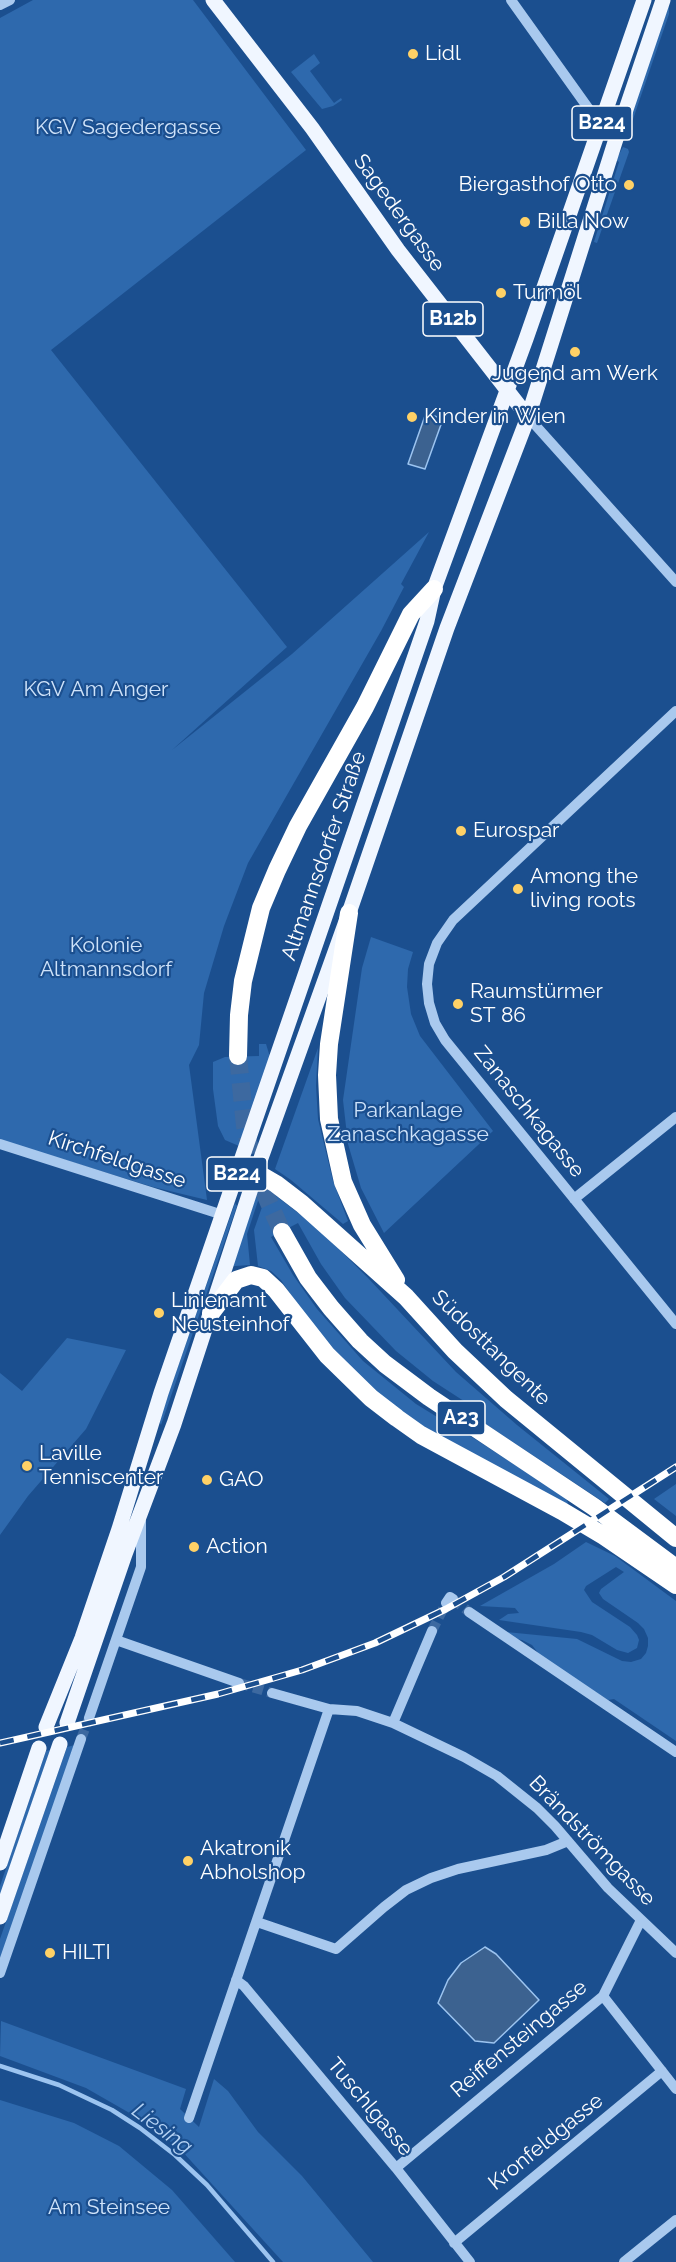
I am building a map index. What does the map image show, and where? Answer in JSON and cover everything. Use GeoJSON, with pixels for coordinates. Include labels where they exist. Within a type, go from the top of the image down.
{"type":"FeatureCollection","features":[{"type":"Feature","properties":{"kind":"highway"},"geometry":{"type":"LineString","coordinates":[[238,1056],[239,1015],[245,972],[261,908],[276,870],[365,707],[411,614],[434,589]]}},
{"type":"Feature","properties":{"kind":"highway"},"geometry":{"type":"LineString","coordinates":[[349,913],[329,1044],[327,1075],[329,1119],[337,1160],[352,1204],[369,1237],[406,1297]]}},
{"type":"Feature","properties":{"kind":"highway"},"geometry":{"type":"LineString","coordinates":[[234,1183],[255,1176]]}},
{"type":"Feature","properties":{"kind":"highway","name":"Südosttangente"},"geometry":{"type":"LineString","coordinates":[[255,1176],[268,1179],[279,1186],[324,1222],[406,1297],[455,1351],[506,1399],[676,1538]]}},
{"type":"Feature","properties":{"kind":"highway","name":"A23"},"geometry":{"type":"LineString","coordinates":[[282,1232],[308,1278],[352,1332],[385,1364],[429,1397],[572,1491],[676,1568]]}},
{"type":"Feature","properties":{"kind":"highway"},"geometry":{"type":"LineString","coordinates":[[210,1313],[236,1280],[247,1275],[263,1278],[276,1290],[327,1355],[371,1398],[397,1418],[430,1440],[604,1536],[676,1585]]}},
{"type":"Feature","properties":{"kind":"main road","name":"Sagedergasse"},"geometry":{"type":"LineString","coordinates":[[213,0],[312,128],[398,250],[528,417]]}},
{"type":"Feature","properties":{"kind":"main road","name":"Altmannsdorfer Straße"},"geometry":{"type":"LineString","coordinates":[[46,1727],[129,1501],[147,1435],[427,621],[434,589],[526,339],[644,0]]}},
{"type":"Feature","properties":{"kind":"main road","name":"Altmannsdorfer Straße"},"geometry":{"type":"LineString","coordinates":[[67,1723],[174,1424],[255,1176],[447,628],[528,417],[615,142],[663,0]]}},
{"type":"Feature","properties":{"kind":"main road"},"geometry":{"type":"LineString","coordinates":[[0,1917],[60,1744]]}},
{"type":"Feature","properties":{"kind":"main road"},"geometry":{"type":"LineString","coordinates":[[0,1863],[39,1748]]}},
{"type":"Feature","properties":{"kind":"street"},"geometry":{"type":"LineString","coordinates":[[0,5],[10,0]]}},
{"type":"Feature","properties":{"kind":"street"},"geometry":{"type":"LineString","coordinates":[[511,0],[601,126]]}},
{"type":"Feature","properties":{"kind":"street","name":"Sagedergasse"},"geometry":{"type":"LineString","coordinates":[[528,417],[676,582]]}},
{"type":"Feature","properties":{"kind":"street","name":"Zanaschkagasse"},"geometry":{"type":"LineString","coordinates":[[676,711],[453,920],[437,943],[429,963],[427,984],[429,1003],[435,1023],[445,1040],[676,1324]]}},
{"type":"Feature","properties":{"kind":"street"},"geometry":{"type":"LineString","coordinates":[[574,1199],[676,1117]]}},
{"type":"Feature","properties":{"kind":"street","name":"Kirchfeldgasse"},"geometry":{"type":"LineString","coordinates":[[0,1144],[223,1215]]}},
{"type":"Feature","properties":{"kind":"street","name":"Altmannsdorfer Straße"},"geometry":{"type":"LineString","coordinates":[[89,1718],[141,1566],[141,1514]]}},
{"type":"Feature","properties":{"kind":"street"},"geometry":{"type":"LineString","coordinates":[[470,1612],[676,1752]]}},
{"type":"Feature","properties":{"kind":"street"},"geometry":{"type":"LineString","coordinates":[[393,1723],[432,1631]]}},
{"type":"Feature","properties":{"kind":"street"},"geometry":{"type":"LineString","coordinates":[[116,1640],[239,1683]]}},
{"type":"Feature","properties":{"kind":"street","name":"Brändströmgasse"},"geometry":{"type":"LineString","coordinates":[[272,1693],[329,1709],[349,1710],[393,1723],[464,1757],[497,1776],[537,1808],[608,1888],[676,1953]]}},
{"type":"Feature","properties":{"kind":"street"},"geometry":{"type":"LineString","coordinates":[[189,2118],[329,1709]]}},
{"type":"Feature","properties":{"kind":"street"},"geometry":{"type":"LineString","coordinates":[[0,1973],[81,1739]]}},
{"type":"Feature","properties":{"kind":"street"},"geometry":{"type":"LineString","coordinates":[[257,1922],[336,1950],[406,1890],[431,1878],[458,1869],[546,1850],[568,1841]]}},
{"type":"Feature","properties":{"kind":"street","name":"Reiffensteingasse"},"geometry":{"type":"LineString","coordinates":[[396,2168],[603,1996],[641,1920]]}},
{"type":"Feature","properties":{"kind":"street","name":"Tuschlgasse"},"geometry":{"type":"LineString","coordinates":[[236,1980],[244,1986],[396,2168],[470,2262]]}},
{"type":"Feature","properties":{"kind":"street"},"geometry":{"type":"LineString","coordinates":[[603,1996],[676,2089]]}},
{"type":"Feature","properties":{"kind":"street","name":"Kronfeldgasse"},"geometry":{"type":"LineString","coordinates":[[454,2242],[662,2071]]}},
{"type":"Feature","properties":{"kind":"street"},"geometry":{"type":"LineString","coordinates":[[624,2262],[676,2220]]}},
{"type":"Feature","properties":{"kind":"green space"},"geometry":{"type":"Polygon","coordinates":[[[33,0],[193,0],[306,150],[51,350],[287,647],[172,750],[292,654],[429,532],[401,584],[404,587],[381,631],[248,863],[224,926],[204,993],[199,1045],[189,1065],[207,1200],[153,1187],[0,1140],[0,18],[33,0]]]}},
{"type":"Feature","properties":{"kind":"green space"},"geometry":{"type":"Polygon","coordinates":[[[669,5],[669,14],[632,122],[626,130],[669,5]]]}},
{"type":"Feature","properties":{"kind":"green space"},"geometry":{"type":"Polygon","coordinates":[[[314,54],[320,63],[310,71],[334,103],[341,98],[342,100],[322,109],[291,72],[314,54]]]}},
{"type":"Feature","properties":{"kind":"green space"},"geometry":{"type":"Polygon","coordinates":[[[623,147],[629,152],[597,243],[594,242],[619,162],[616,160],[623,147]]]}},
{"type":"Feature","properties":{"kind":"green space","name":"Parkanlage Zanaschkagasse"},"geometry":{"type":"Polygon","coordinates":[[[371,937],[413,952],[408,969],[407,987],[411,1014],[420,1036],[493,1131],[384,1233],[361,1188],[348,1144],[343,1100],[362,968],[371,937]]]}},
{"type":"Feature","properties":{"kind":"green space"},"geometry":{"type":"Polygon","coordinates":[[[259,1044],[266,1044],[270,1057],[239,1146],[225,1140],[218,1126],[213,1089],[213,1062],[225,1057],[259,1056],[259,1044]]]}},
{"type":"Feature","properties":{"kind":"green space"},"geometry":{"type":"Polygon","coordinates":[[[318,1048],[316,1086],[318,1119],[333,1181],[348,1221],[343,1224],[275,1169],[318,1048]]]}},
{"type":"Feature","properties":{"kind":"green space"},"geometry":{"type":"Polygon","coordinates":[[[258,1190],[260,1195],[247,1234],[250,1265],[233,1266],[258,1190]]]}},
{"type":"Feature","properties":{"kind":"green space"},"geometry":{"type":"Polygon","coordinates":[[[268,1190],[318,1228],[456,1372],[517,1425],[609,1499],[605,1503],[466,1411],[470,1405],[433,1381],[396,1351],[345,1298],[321,1264],[298,1223],[271,1237],[293,1275],[317,1309],[363,1361],[416,1404],[458,1428],[566,1498],[567,1505],[446,1441],[381,1398],[336,1355],[281,1280],[271,1271],[258,1266],[254,1230],[268,1190]]]}},
{"type":"Feature","properties":{"kind":"green space"},"geometry":{"type":"Polygon","coordinates":[[[235,1203],[237,1206],[161,1425],[159,1421],[235,1203]]]}},
{"type":"Feature","properties":{"kind":"green space","name":"Laville Tenniscenter"},"geometry":{"type":"Polygon","coordinates":[[[67,1338],[126,1350],[86,1429],[28,1496],[0,1535],[0,1373],[22,1391],[67,1338]]]}},
{"type":"Feature","properties":{"kind":"green space"},"geometry":{"type":"Polygon","coordinates":[[[676,1484],[676,1516],[654,1499],[676,1484]]]}},
{"type":"Feature","properties":{"kind":"green space"},"geometry":{"type":"Polygon","coordinates":[[[586,1542],[615,1556],[676,1601],[676,1741],[614,1699],[608,1700],[542,1658],[532,1645],[515,1639],[506,1632],[577,1639],[622,1661],[631,1662],[641,1659],[648,1646],[648,1638],[644,1629],[603,1599],[599,1593],[624,1572],[616,1567],[586,1586],[584,1590],[592,1602],[630,1627],[637,1635],[639,1640],[637,1648],[628,1653],[581,1632],[499,1620],[508,1614],[519,1613],[515,1608],[480,1606],[554,1564],[586,1542]]]}},
{"type":"Feature","properties":{"kind":"green space"},"geometry":{"type":"Polygon","coordinates":[[[75,1745],[0,1963],[0,1939],[67,1747],[75,1745]]]}},
{"type":"Feature","properties":{"kind":"green space"},"geometry":{"type":"Polygon","coordinates":[[[50,1750],[0,1896],[0,1886],[46,1751],[50,1750]]]}},
{"type":"Feature","properties":{"kind":"green space"},"geometry":{"type":"Polygon","coordinates":[[[1,2021],[186,2089],[180,2109],[199,2127],[214,2079],[228,2091],[258,2132],[302,2176],[373,2262],[283,2262],[181,2150],[147,2123],[86,2088],[0,2056],[1,2021]]]}},
{"type":"Feature","properties":{"kind":"green space","name":"Am Steinsee"},"geometry":{"type":"Polygon","coordinates":[[[0,2100],[74,2123],[119,2146],[172,2190],[235,2262],[0,2262],[0,2100]]]}},
{"type":"Feature","properties":{"kind":"shaded area"},"geometry":{"type":"Polygon","coordinates":[[[426,413],[443,419],[425,469],[408,464],[426,413]]]}},
{"type":"Feature","properties":{"kind":"shaded area"},"geometry":{"type":"Polygon","coordinates":[[[485,1947],[496,1954],[539,2000],[494,2043],[475,2041],[438,2003],[448,1980],[461,1963],[485,1947]]]}},
{"type":"Feature","properties":{"kind":"waterway","name":"Liesing"},"geometry":{"type":"LineString","coordinates":[[0,2066],[59,2085],[112,2110],[140,2128],[175,2155],[207,2185],[273,2262]]}},
{"type":"Feature","properties":{"kind":"tunnel"},"geometry":{"type":"LineString","coordinates":[[238,1056],[245,1126],[251,1155],[258,1178],[282,1232]]}},
{"type":"Feature","properties":{"kind":"tunnel"},"geometry":{"type":"LineString","coordinates":[[453,1599],[469,1612]]}},
{"type":"Feature","properties":{"kind":"tunnel"},"geometry":{"type":"LineString","coordinates":[[432,1631],[446,1603]]}},
{"type":"Feature","properties":{"kind":"tunnel"},"geometry":{"type":"LineString","coordinates":[[239,1683],[272,1693]]}},
{"type":"Feature","properties":{"kind":"tunnel"},"geometry":{"type":"LineString","coordinates":[[81,1739],[89,1718]]}},
{"type":"Feature","properties":{"kind":"railway"},"geometry":{"type":"LineString","coordinates":[[0,1743],[218,1694],[302,1670],[375,1643],[446,1609],[504,1577],[676,1467]]}},
{"type":"Feature","properties":{"kind":"place","name":"Lidl"},"geometry":{"type":"Point","coordinates":[413,54]}},
{"type":"Feature","properties":{"kind":"place","name":"Biergasthof Otto"},"geometry":{"type":"Point","coordinates":[629,185]}},
{"type":"Feature","properties":{"kind":"place","name":"Billa Now"},"geometry":{"type":"Point","coordinates":[525,222]}},
{"type":"Feature","properties":{"kind":"place","name":"Turmöl"},"geometry":{"type":"Point","coordinates":[501,293]}},
{"type":"Feature","properties":{"kind":"place","name":"Jugend am Werk"},"geometry":{"type":"Point","coordinates":[575,352]}},
{"type":"Feature","properties":{"kind":"place","name":"Kinder in Wien"},"geometry":{"type":"Point","coordinates":[412,417]}},
{"type":"Feature","properties":{"kind":"place","name":"Eurospar"},"geometry":{"type":"Point","coordinates":[461,831]}},
{"type":"Feature","properties":{"kind":"place","name":"Among the living roots"},"geometry":{"type":"Point","coordinates":[518,889]}},
{"type":"Feature","properties":{"kind":"place","name":"Raumstürmer ST 86"},"geometry":{"type":"Point","coordinates":[458,1004]}},
{"type":"Feature","properties":{"kind":"place","name":"Linienamt Neusteinhof"},"geometry":{"type":"Point","coordinates":[159,1313]}},
{"type":"Feature","properties":{"kind":"place","name":"Laville Tenniscenter"},"geometry":{"type":"Point","coordinates":[27,1466]}},
{"type":"Feature","properties":{"kind":"place","name":"GAO"},"geometry":{"type":"Point","coordinates":[207,1480]}},
{"type":"Feature","properties":{"kind":"place","name":"Action"},"geometry":{"type":"Point","coordinates":[194,1547]}},
{"type":"Feature","properties":{"kind":"place","name":"Akatronik Abholshop"},"geometry":{"type":"Point","coordinates":[188,1861]}},
{"type":"Feature","properties":{"kind":"place","name":"HILTI"},"geometry":{"type":"Point","coordinates":[50,1953]}},
{"type":"Feature","properties":{"kind":"park label","name":"KGV Sagedergasse"},"geometry":{"type":"Point","coordinates":[128,128]}},
{"type":"Feature","properties":{"kind":"park label","name":"KGV Am Anger"},"geometry":{"type":"Point","coordinates":[96,690]}},
{"type":"Feature","properties":{"kind":"park label","name":"Kolonie Altmannsdorf"},"geometry":{"type":"Point","coordinates":[106,958]}}]}
